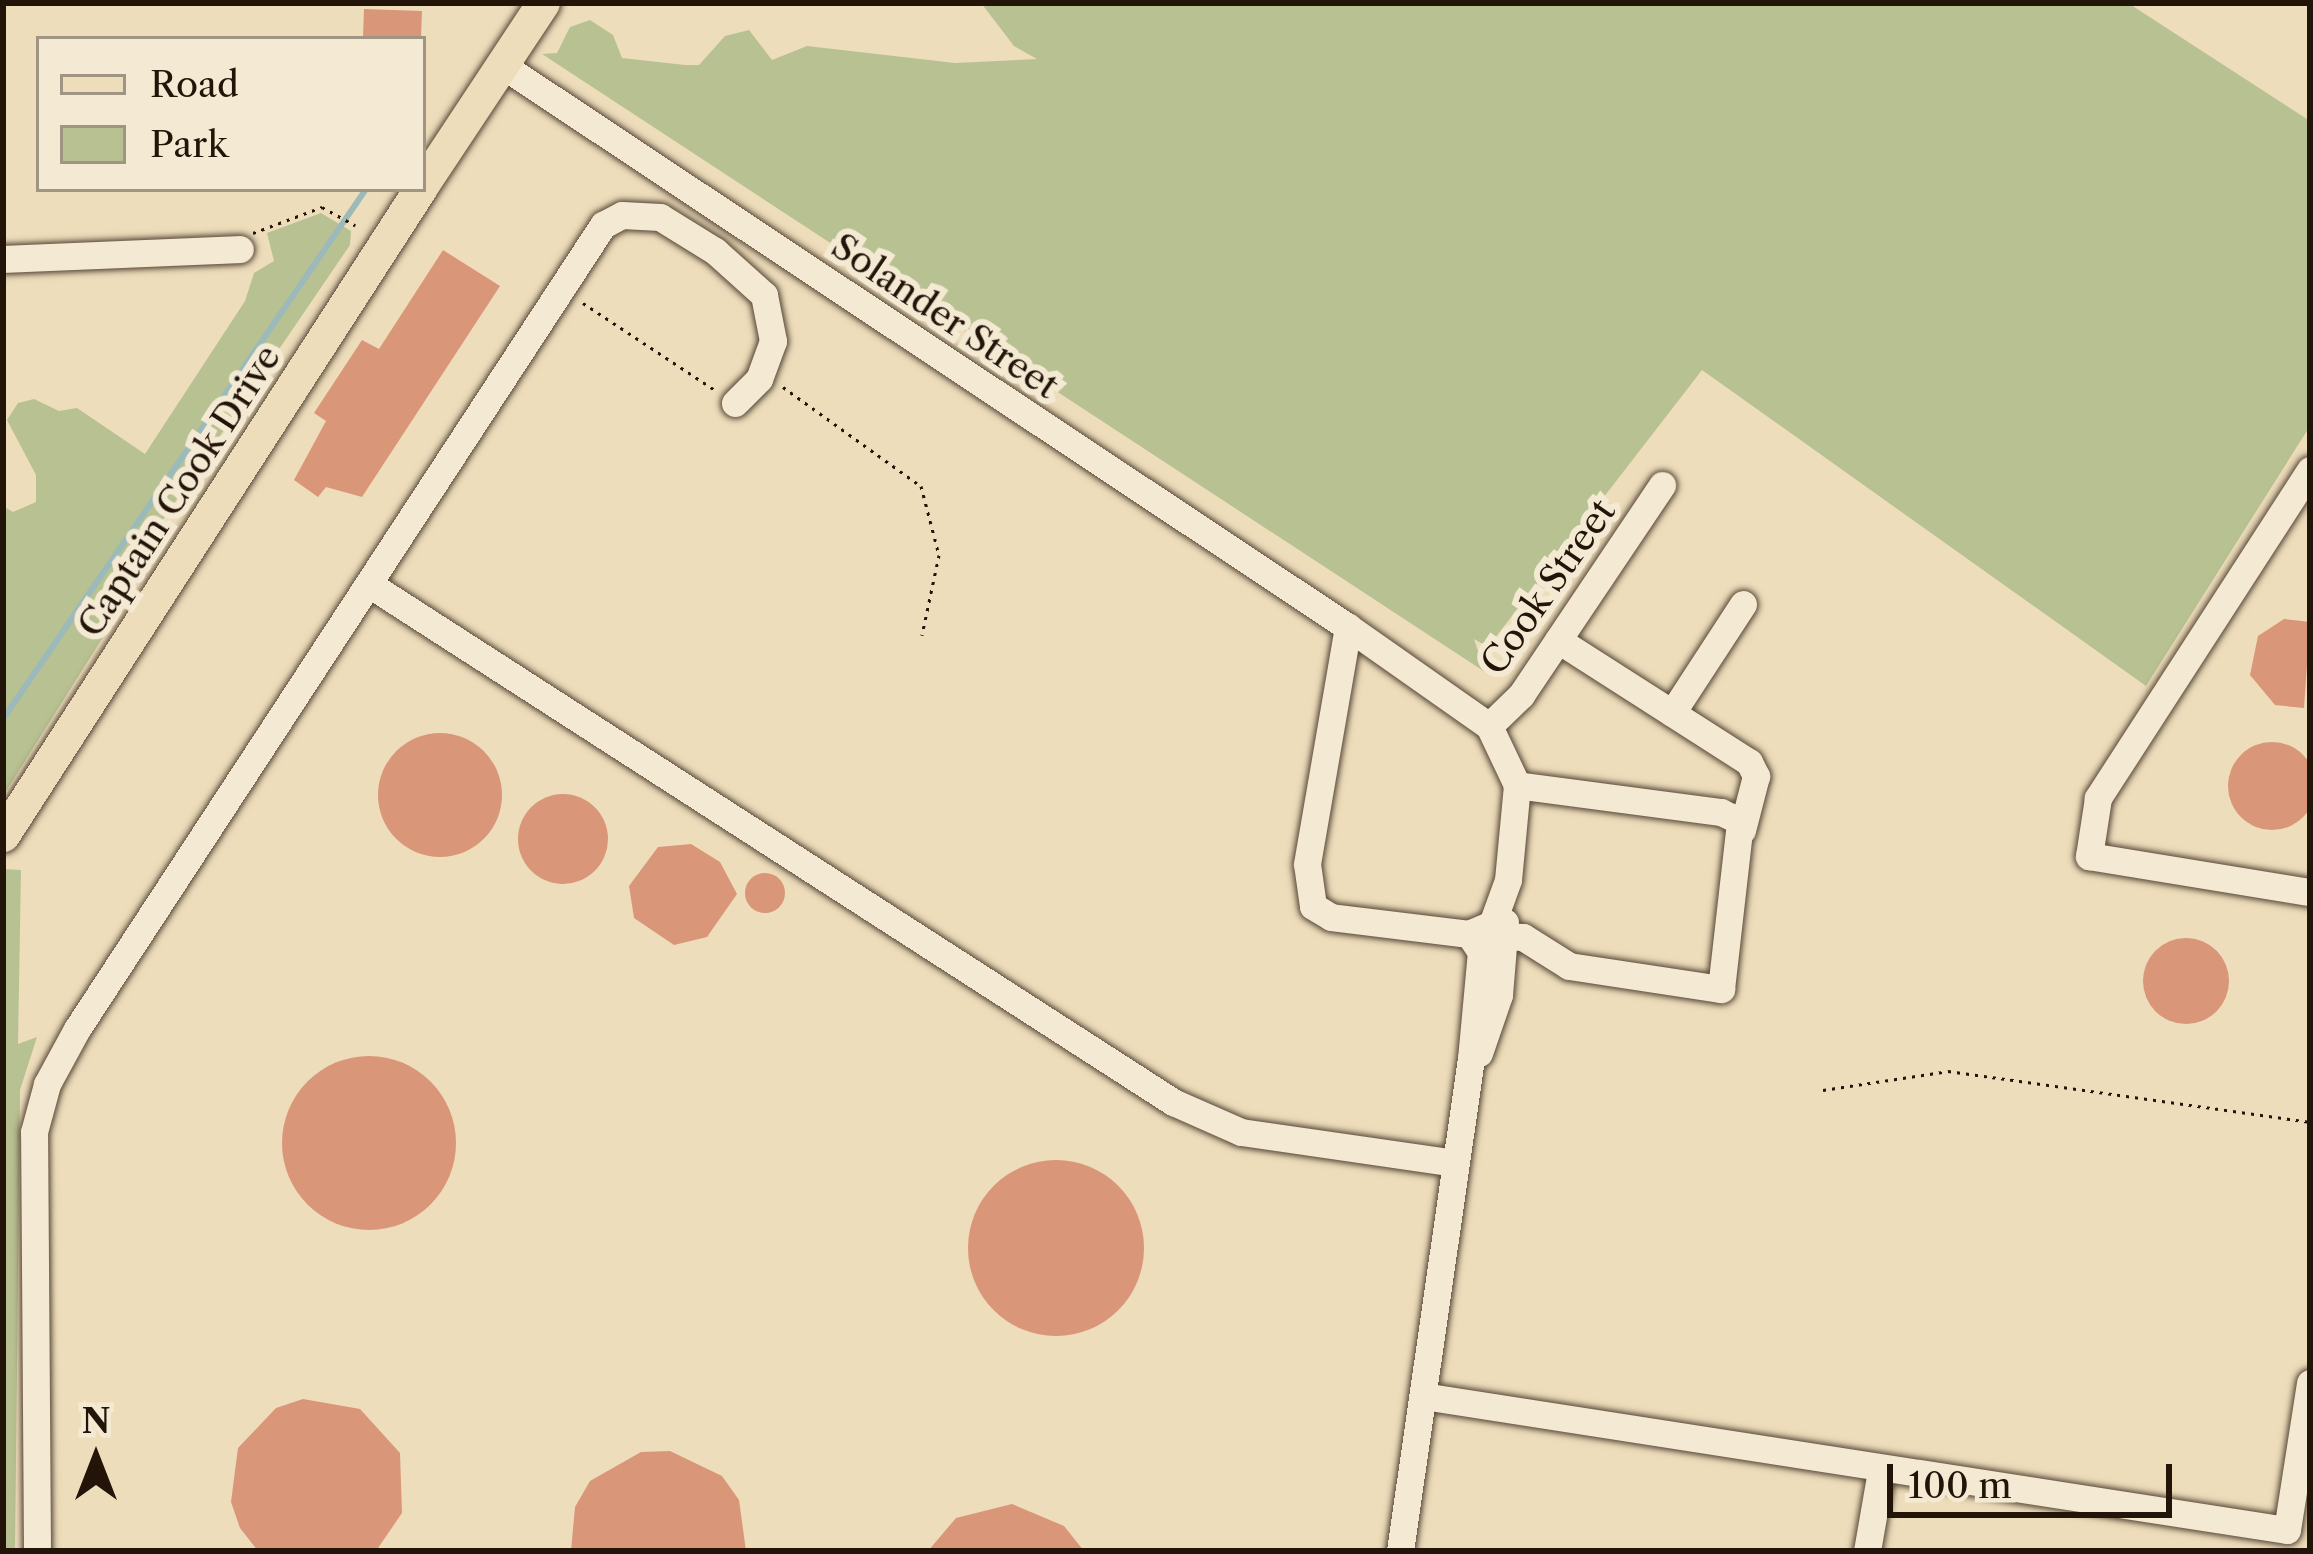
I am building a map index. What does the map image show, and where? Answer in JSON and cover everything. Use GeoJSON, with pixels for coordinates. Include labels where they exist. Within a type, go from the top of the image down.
{"type":"FeatureCollection","features":[{"type":"Feature","properties":{"kind":"main road","name":"Captain Cook Drive"},"geometry":{"type":"LineString","coordinates":[[426,179],[543,3]]}},
{"type":"Feature","properties":{"kind":"main road","name":"Captain Cook Drive"},"geometry":{"type":"LineString","coordinates":[[3,835],[417,192]]}},
{"type":"Feature","properties":{"kind":"street","name":"Solander Street"},"geometry":{"type":"LineString","coordinates":[[502,65],[1348,627],[1489,726],[1517,785]]}},
{"type":"Feature","properties":{"kind":"street"},"geometry":{"type":"LineString","coordinates":[[37,1551],[38,1106],[106,984],[372,586],[603,224],[642,212],[660,217],[715,251],[764,296],[773,341],[759,379],[735,403]]}},
{"type":"Feature","properties":{"kind":"street"},"geometry":{"type":"LineString","coordinates":[[3,259],[74,262],[239,249]]}},
{"type":"Feature","properties":{"kind":"street"},"geometry":{"type":"LineString","coordinates":[[2310,470],[2098,798],[2089,856],[2310,892]]}},
{"type":"Feature","properties":{"kind":"street","name":"Cook Street"},"geometry":{"type":"LineString","coordinates":[[1489,726],[1558,640],[1662,485]]}},
{"type":"Feature","properties":{"kind":"street"},"geometry":{"type":"LineString","coordinates":[[372,586],[1173,1102],[1241,1132],[1455,1162]]}},
{"type":"Feature","properties":{"kind":"street"},"geometry":{"type":"LineString","coordinates":[[1672,713],[1743,604]]}},
{"type":"Feature","properties":{"kind":"street"},"geometry":{"type":"LineString","coordinates":[[1348,627],[1307,865],[1313,906],[1331,917],[1523,937],[1569,966],[1721,989],[1742,830],[1756,776],[1749,762],[1558,640]]}},
{"type":"Feature","properties":{"kind":"street"},"geometry":{"type":"LineString","coordinates":[[1471,1059],[1495,1013],[1507,936],[1503,905],[1517,785],[1721,812],[1742,830]]}},
{"type":"Feature","properties":{"kind":"street"},"geometry":{"type":"LineString","coordinates":[[1469,934],[1492,924],[1503,905]]}},
{"type":"Feature","properties":{"kind":"street"},"geometry":{"type":"LineString","coordinates":[[1400,1551],[1471,1059],[1481,952],[1469,934]]}},
{"type":"Feature","properties":{"kind":"street"},"geometry":{"type":"LineString","coordinates":[[1423,1396],[2285,1540],[2310,1383]]}},
{"type":"Feature","properties":{"kind":"street"},"geometry":{"type":"LineString","coordinates":[[1867,1551],[1881,1471]]}},
{"type":"Feature","properties":{"kind":"path"},"geometry":{"type":"LineString","coordinates":[[239,249],[257,227],[328,208],[355,225]]}},
{"type":"Feature","properties":{"kind":"path"},"geometry":{"type":"LineString","coordinates":[[554,295],[567,293],[735,403]]}},
{"type":"Feature","properties":{"kind":"path"},"geometry":{"type":"LineString","coordinates":[[759,379],[863,437],[921,486],[940,555],[922,634]]}},
{"type":"Feature","properties":{"kind":"path"},"geometry":{"type":"LineString","coordinates":[[1822,1090],[1948,1071],[2310,1122]]}},
{"type":"Feature","properties":{"kind":"green space"},"geometry":{"type":"Polygon","coordinates":[[[981,3],[2128,3],[2310,121],[2310,426],[2146,686],[1702,370],[1488,647],[1474,639],[1485,672],[542,54],[557,53],[570,27],[590,20],[613,35],[622,58],[685,65],[699,65],[725,36],[749,30],[772,60],[807,46],[955,63],[1037,59],[1014,46],[981,3]]]}},
{"type":"Feature","properties":{"kind":"green space"},"geometry":{"type":"Polygon","coordinates":[[[321,213],[351,231],[350,245],[141,552],[144,572],[3,796],[3,506],[13,512],[36,502],[36,475],[7,420],[18,403],[34,399],[59,411],[77,408],[145,454],[245,301],[254,273],[274,261],[267,233],[321,213]]]}},
{"type":"Feature","properties":{"kind":"green space"},"geometry":{"type":"Polygon","coordinates":[[[3,869],[21,870],[18,1044],[37,1037],[20,1090],[15,1551],[3,1551],[3,869]]]}},
{"type":"Feature","properties":{"kind":"building"},"geometry":{"type":"Polygon","coordinates":[[[364,9],[422,11],[421,36],[363,36],[364,9]]]}},
{"type":"Feature","properties":{"kind":"building"},"geometry":{"type":"Polygon","coordinates":[[[443,250],[500,286],[362,497],[326,487],[318,497],[294,480],[326,421],[314,413],[362,340],[379,349],[443,250]]]}},
{"type":"Feature","properties":{"kind":"building"},"geometry":{"type":"Polygon","coordinates":[[[2284,619],[2310,622],[2304,708],[2275,705],[2250,675],[2258,636],[2284,619]]]}},
{"type":"Feature","properties":{"kind":"building"},"geometry":{"type":"Polygon","coordinates":[[[440,733],[464,737],[484,751],[498,771],[502,795],[498,819],[484,839],[464,853],[440,857],[416,853],[396,839],[382,819],[378,795],[382,771],[396,751],[416,737],[440,733]]]}},
{"type":"Feature","properties":{"kind":"building"},"geometry":{"type":"Polygon","coordinates":[[[2272,742],[2289,746],[2312,769],[2312,803],[2289,826],[2272,830],[2255,826],[2232,803],[2228,786],[2232,769],[2255,746],[2272,742]]]}},
{"type":"Feature","properties":{"kind":"building"},"geometry":{"type":"Polygon","coordinates":[[[563,794],[595,807],[608,839],[595,871],[563,884],[531,871],[518,839],[531,807],[563,794]]]}},
{"type":"Feature","properties":{"kind":"building"},"geometry":{"type":"Polygon","coordinates":[[[691,844],[720,862],[737,894],[707,937],[674,945],[634,918],[629,886],[658,847],[691,844]]]}},
{"type":"Feature","properties":{"kind":"building"},"geometry":{"type":"Polygon","coordinates":[[[765,873],[779,879],[785,893],[779,907],[765,913],[751,907],[745,893],[751,879],[765,873]]]}},
{"type":"Feature","properties":{"kind":"building"},"geometry":{"type":"Polygon","coordinates":[[[2186,938],[2202,941],[2216,951],[2226,965],[2226,997],[2216,1011],[2202,1021],[2186,1024],[2170,1021],[2156,1011],[2146,997],[2143,981],[2146,965],[2156,951],[2170,941],[2186,938]]]}},
{"type":"Feature","properties":{"kind":"building"},"geometry":{"type":"Polygon","coordinates":[[[369,1056],[402,1062],[431,1081],[450,1110],[456,1143],[450,1176],[431,1205],[402,1224],[369,1230],[336,1224],[307,1205],[288,1176],[282,1143],[288,1110],[307,1081],[336,1062],[369,1056]]]}},
{"type":"Feature","properties":{"kind":"building"},"geometry":{"type":"Polygon","coordinates":[[[1056,1160],[1090,1167],[1118,1186],[1137,1214],[1144,1248],[1137,1282],[1118,1310],[1090,1329],[1056,1336],[1022,1329],[994,1310],[975,1282],[968,1248],[975,1214],[994,1186],[1022,1167],[1056,1160]]]}},
{"type":"Feature","properties":{"kind":"building"},"geometry":{"type":"Polygon","coordinates":[[[303,1399],[360,1409],[400,1453],[402,1513],[376,1551],[258,1551],[240,1528],[231,1502],[238,1448],[276,1408],[303,1399]]]}},
{"type":"Feature","properties":{"kind":"building"},"geometry":{"type":"Polygon","coordinates":[[[670,1451],[722,1476],[739,1500],[746,1551],[571,1551],[575,1507],[590,1481],[641,1452],[670,1451]]]}},
{"type":"Feature","properties":{"kind":"building"},"geometry":{"type":"Polygon","coordinates":[[[1012,1504],[1064,1526],[1084,1551],[928,1551],[956,1518],[1012,1504]]]}},
{"type":"Feature","properties":{"kind":"waterway"},"geometry":{"type":"LineString","coordinates":[[3,719],[364,192]]}}]}
